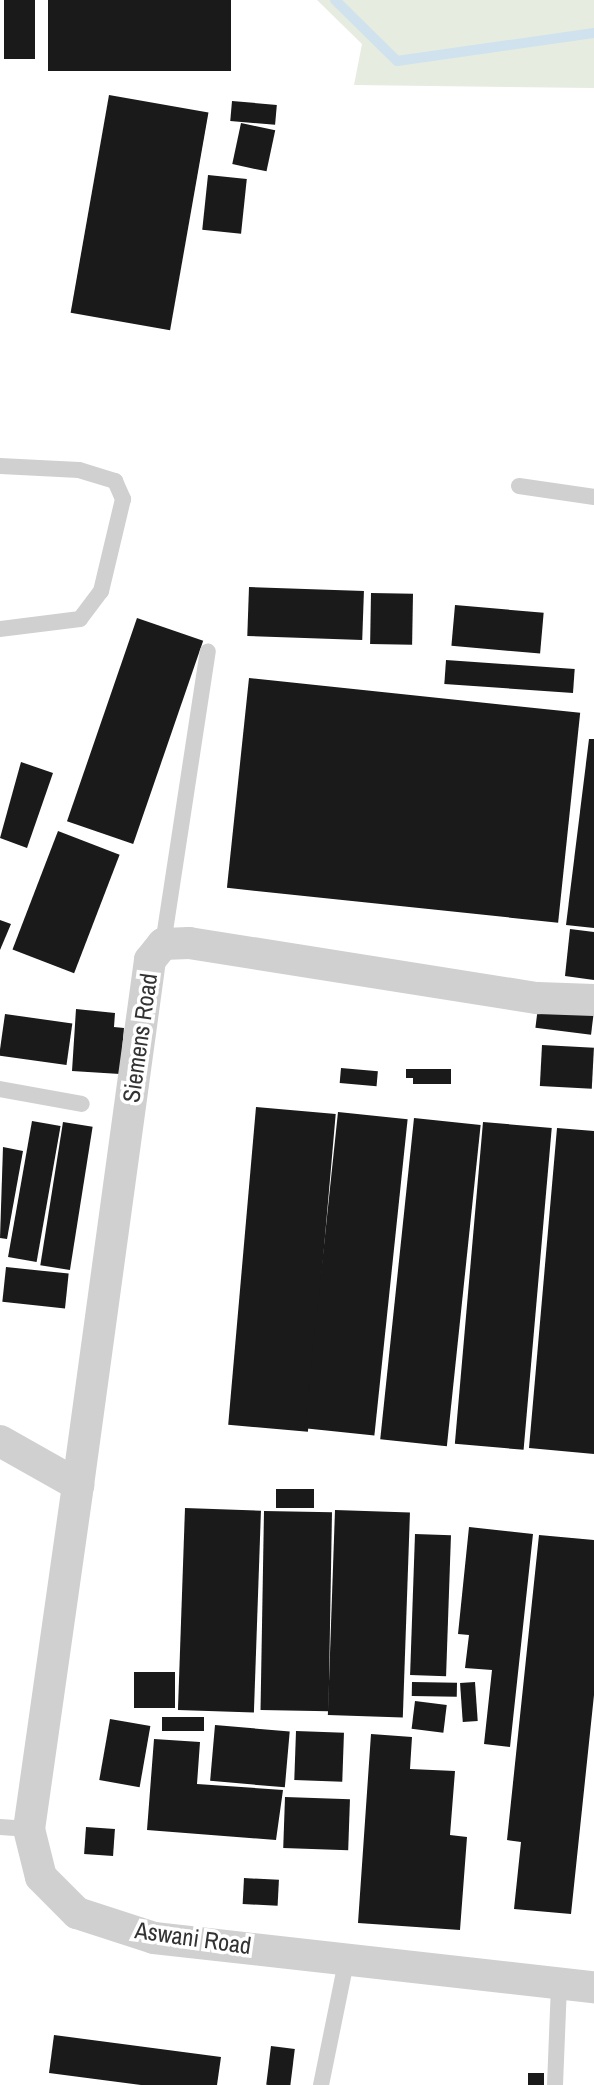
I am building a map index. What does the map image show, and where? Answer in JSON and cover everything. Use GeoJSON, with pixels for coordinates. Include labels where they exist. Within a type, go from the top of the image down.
{"type":"FeatureCollection","features":[{"type":"Feature","properties":{"kind":"street","name":"Siemens Road"},"geometry":{"type":"LineString","coordinates":[[78,1485],[150,960],[163,944],[189,943],[538,998],[594,1000]]}},
{"type":"Feature","properties":{"kind":"street"},"geometry":{"type":"LineString","coordinates":[[0,1441],[78,1485]]}},
{"type":"Feature","properties":{"kind":"street","name":"Aswani Road"},"geometry":{"type":"LineString","coordinates":[[78,1485],[15,1828],[41,1877],[77,1913],[154,1938],[347,1957],[594,1987]]}},
{"type":"Feature","properties":{"kind":"lane"},"geometry":{"type":"LineString","coordinates":[[0,466],[79,470],[115,481],[122,499],[101,591],[80,619],[0,629]]}},
{"type":"Feature","properties":{"kind":"lane"},"geometry":{"type":"LineString","coordinates":[[519,486],[594,497]]}},
{"type":"Feature","properties":{"kind":"lane"},"geometry":{"type":"LineString","coordinates":[[163,944],[208,651]]}},
{"type":"Feature","properties":{"kind":"lane"},"geometry":{"type":"LineString","coordinates":[[0,1090],[82,1104]]}},
{"type":"Feature","properties":{"kind":"lane"},"geometry":{"type":"LineString","coordinates":[[321,2085],[347,1957]]}},
{"type":"Feature","properties":{"kind":"lane"},"geometry":{"type":"LineString","coordinates":[[555,2085],[559,1984]]}},
{"type":"Feature","properties":{"kind":"shaded area"},"geometry":{"type":"Polygon","coordinates":[[[317,0],[594,0],[594,88],[354,85],[362,44],[317,0]]]}},
{"type":"Feature","properties":{"kind":"building"},"geometry":{"type":"Polygon","coordinates":[[[4,0],[35,0],[35,59],[4,59],[4,0]]]}},
{"type":"Feature","properties":{"kind":"building"},"geometry":{"type":"Polygon","coordinates":[[[48,0],[231,0],[231,71],[48,71],[48,0]]]}},
{"type":"Feature","properties":{"kind":"building"},"geometry":{"type":"Polygon","coordinates":[[[109,95],[208,113],[170,330],[71,313],[109,95]]]}},
{"type":"Feature","properties":{"kind":"building"},"geometry":{"type":"Polygon","coordinates":[[[232,101],[277,105],[275,125],[230,121],[232,101]]]}},
{"type":"Feature","properties":{"kind":"building"},"geometry":{"type":"Polygon","coordinates":[[[241,123],[275,130],[267,171],[232,164],[241,123]]]}},
{"type":"Feature","properties":{"kind":"building"},"geometry":{"type":"Polygon","coordinates":[[[208,175],[247,179],[241,234],[202,230],[208,175]]]}},
{"type":"Feature","properties":{"kind":"building"},"geometry":{"type":"Polygon","coordinates":[[[249,587],[364,591],[362,640],[247,636],[249,587]]]}},
{"type":"Feature","properties":{"kind":"building"},"geometry":{"type":"Polygon","coordinates":[[[371,593],[413,594],[412,645],[370,644],[371,593]]]}},
{"type":"Feature","properties":{"kind":"building"},"geometry":{"type":"Polygon","coordinates":[[[455,605],[544,613],[540,654],[451,646],[455,605]]]}},
{"type":"Feature","properties":{"kind":"building"},"geometry":{"type":"Polygon","coordinates":[[[137,618],[203,641],[133,844],[67,821],[137,618]]]}},
{"type":"Feature","properties":{"kind":"building"},"geometry":{"type":"Polygon","coordinates":[[[446,660],[575,669],[573,693],[444,684],[446,660]]]}},
{"type":"Feature","properties":{"kind":"building"},"geometry":{"type":"Polygon","coordinates":[[[249,678],[580,713],[558,923],[227,888],[249,678]]]}},
{"type":"Feature","properties":{"kind":"building"},"geometry":{"type":"Polygon","coordinates":[[[589,739],[594,739],[594,928],[566,925],[589,739]]]}},
{"type":"Feature","properties":{"kind":"building"},"geometry":{"type":"Polygon","coordinates":[[[21,762],[53,773],[27,848],[0,838],[21,762]]]}},
{"type":"Feature","properties":{"kind":"building"},"geometry":{"type":"Polygon","coordinates":[[[58,831],[120,855],[74,973],[12,950],[58,831]]]}},
{"type":"Feature","properties":{"kind":"building"},"geometry":{"type":"Polygon","coordinates":[[[0,920],[11,924],[0,950],[0,920]]]}},
{"type":"Feature","properties":{"kind":"building"},"geometry":{"type":"Polygon","coordinates":[[[570,929],[594,932],[594,980],[565,976],[570,929]]]}},
{"type":"Feature","properties":{"kind":"building"},"geometry":{"type":"Polygon","coordinates":[[[538,1007],[594,1014],[591,1035],[535,1028],[538,1007]]]}},
{"type":"Feature","properties":{"kind":"building"},"geometry":{"type":"Polygon","coordinates":[[[76,1009],[115,1013],[114,1027],[124,1028],[120,1074],[72,1071],[76,1009]]]}},
{"type":"Feature","properties":{"kind":"building"},"geometry":{"type":"Polygon","coordinates":[[[5,1014],[72,1023],[66,1065],[0,1056],[5,1014]]]}},
{"type":"Feature","properties":{"kind":"building"},"geometry":{"type":"Polygon","coordinates":[[[542,1045],[594,1048],[592,1089],[540,1086],[542,1045]]]}},
{"type":"Feature","properties":{"kind":"building"},"geometry":{"type":"Polygon","coordinates":[[[341,1068],[378,1071],[377,1086],[340,1083],[341,1068]]]}},
{"type":"Feature","properties":{"kind":"building"},"geometry":{"type":"Polygon","coordinates":[[[406,1069],[451,1069],[451,1084],[413,1084],[413,1078],[406,1078],[406,1069]]]}},
{"type":"Feature","properties":{"kind":"building"},"geometry":{"type":"Polygon","coordinates":[[[256,1107],[336,1114],[308,1432],[228,1425],[256,1107]]]}},
{"type":"Feature","properties":{"kind":"building"},"geometry":{"type":"Polygon","coordinates":[[[338,1112],[408,1119],[374,1436],[305,1428],[338,1112]]]}},
{"type":"Feature","properties":{"kind":"building"},"geometry":{"type":"Polygon","coordinates":[[[414,1118],[481,1125],[447,1446],[380,1439],[414,1118]]]}},
{"type":"Feature","properties":{"kind":"building"},"geometry":{"type":"Polygon","coordinates":[[[32,1121],[61,1126],[37,1262],[8,1257],[32,1121]]]}},
{"type":"Feature","properties":{"kind":"building"},"geometry":{"type":"Polygon","coordinates":[[[63,1122],[93,1127],[70,1270],[40,1265],[63,1122]]]}},
{"type":"Feature","properties":{"kind":"building"},"geometry":{"type":"Polygon","coordinates":[[[483,1122],[552,1128],[524,1450],[455,1444],[483,1122]]]}},
{"type":"Feature","properties":{"kind":"building"},"geometry":{"type":"Polygon","coordinates":[[[557,1128],[594,1131],[594,1454],[529,1448],[557,1128]]]}},
{"type":"Feature","properties":{"kind":"building"},"geometry":{"type":"Polygon","coordinates":[[[3,1147],[23,1151],[7,1239],[0,1238],[3,1147]]]}},
{"type":"Feature","properties":{"kind":"building"},"geometry":{"type":"Polygon","coordinates":[[[6,1267],[69,1274],[65,1308],[2,1302],[6,1267]]]}},
{"type":"Feature","properties":{"kind":"building"},"geometry":{"type":"Polygon","coordinates":[[[276,1489],[314,1489],[314,1508],[276,1508],[276,1489]]]}},
{"type":"Feature","properties":{"kind":"building"},"geometry":{"type":"Polygon","coordinates":[[[185,1508],[261,1511],[254,1713],[178,1710],[185,1508]]]}},
{"type":"Feature","properties":{"kind":"building"},"geometry":{"type":"Polygon","coordinates":[[[335,1510],[410,1513],[403,1717],[328,1715],[335,1510]]]}},
{"type":"Feature","properties":{"kind":"building"},"geometry":{"type":"Polygon","coordinates":[[[264,1511],[332,1512],[329,1711],[261,1710],[264,1511]]]}},
{"type":"Feature","properties":{"kind":"building"},"geometry":{"type":"Polygon","coordinates":[[[469,1527],[533,1534],[510,1747],[484,1744],[492,1670],[465,1668],[469,1635],[458,1634],[469,1527]]]}},
{"type":"Feature","properties":{"kind":"building"},"geometry":{"type":"Polygon","coordinates":[[[415,1534],[451,1535],[446,1676],[410,1675],[415,1534]]]}},
{"type":"Feature","properties":{"kind":"building"},"geometry":{"type":"Polygon","coordinates":[[[539,1535],[594,1540],[594,1695],[571,1914],[514,1909],[521,1842],[507,1840],[539,1535]]]}},
{"type":"Feature","properties":{"kind":"building"},"geometry":{"type":"Polygon","coordinates":[[[134,1672],[175,1672],[175,1708],[134,1708],[134,1672]]]}},
{"type":"Feature","properties":{"kind":"building"},"geometry":{"type":"Polygon","coordinates":[[[412,1682],[457,1683],[457,1697],[412,1696],[412,1682]]]}},
{"type":"Feature","properties":{"kind":"building"},"geometry":{"type":"Polygon","coordinates":[[[475,1682],[478,1721],[463,1722],[460,1683],[475,1682]]]}},
{"type":"Feature","properties":{"kind":"building"},"geometry":{"type":"Polygon","coordinates":[[[415,1701],[447,1705],[443,1733],[412,1729],[415,1701]]]}},
{"type":"Feature","properties":{"kind":"building"},"geometry":{"type":"Polygon","coordinates":[[[162,1717],[204,1717],[204,1731],[162,1731],[162,1717]]]}},
{"type":"Feature","properties":{"kind":"building"},"geometry":{"type":"Polygon","coordinates":[[[110,1719],[150,1726],[140,1787],[99,1780],[110,1719]]]}},
{"type":"Feature","properties":{"kind":"building"},"geometry":{"type":"Polygon","coordinates":[[[215,1725],[290,1732],[285,1787],[210,1781],[215,1725]]]}},
{"type":"Feature","properties":{"kind":"building"},"geometry":{"type":"Polygon","coordinates":[[[296,1731],[344,1733],[342,1782],[294,1780],[296,1731]]]}},
{"type":"Feature","properties":{"kind":"building"},"geometry":{"type":"Polygon","coordinates":[[[371,1734],[412,1737],[410,1769],[455,1771],[450,1835],[467,1837],[460,1930],[358,1923],[371,1734]]]}},
{"type":"Feature","properties":{"kind":"building"},"geometry":{"type":"Polygon","coordinates":[[[154,1739],[200,1742],[197,1784],[283,1790],[276,1840],[147,1830],[154,1739]]]}},
{"type":"Feature","properties":{"kind":"building"},"geometry":{"type":"Polygon","coordinates":[[[285,1797],[350,1799],[348,1850],[283,1848],[285,1797]]]}},
{"type":"Feature","properties":{"kind":"building"},"geometry":{"type":"Polygon","coordinates":[[[86,1827],[115,1829],[113,1856],[84,1854],[86,1827]]]}},
{"type":"Feature","properties":{"kind":"building"},"geometry":{"type":"Polygon","coordinates":[[[244,1878],[279,1880],[278,1906],[243,1904],[244,1878]]]}},
{"type":"Feature","properties":{"kind":"building"},"geometry":{"type":"Polygon","coordinates":[[[54,2035],[221,2057],[217,2085],[141,2085],[49,2073],[54,2035]]]}},
{"type":"Feature","properties":{"kind":"building"},"geometry":{"type":"Polygon","coordinates":[[[271,2046],[295,2049],[290,2085],[266,2085],[271,2046]]]}},
{"type":"Feature","properties":{"kind":"building"},"geometry":{"type":"Polygon","coordinates":[[[528,2073],[544,2073],[544,2085],[528,2085],[528,2073]]]}},
{"type":"Feature","properties":{"kind":"waterway"},"geometry":{"type":"LineString","coordinates":[[335,0],[397,61],[594,33]]}}]}
